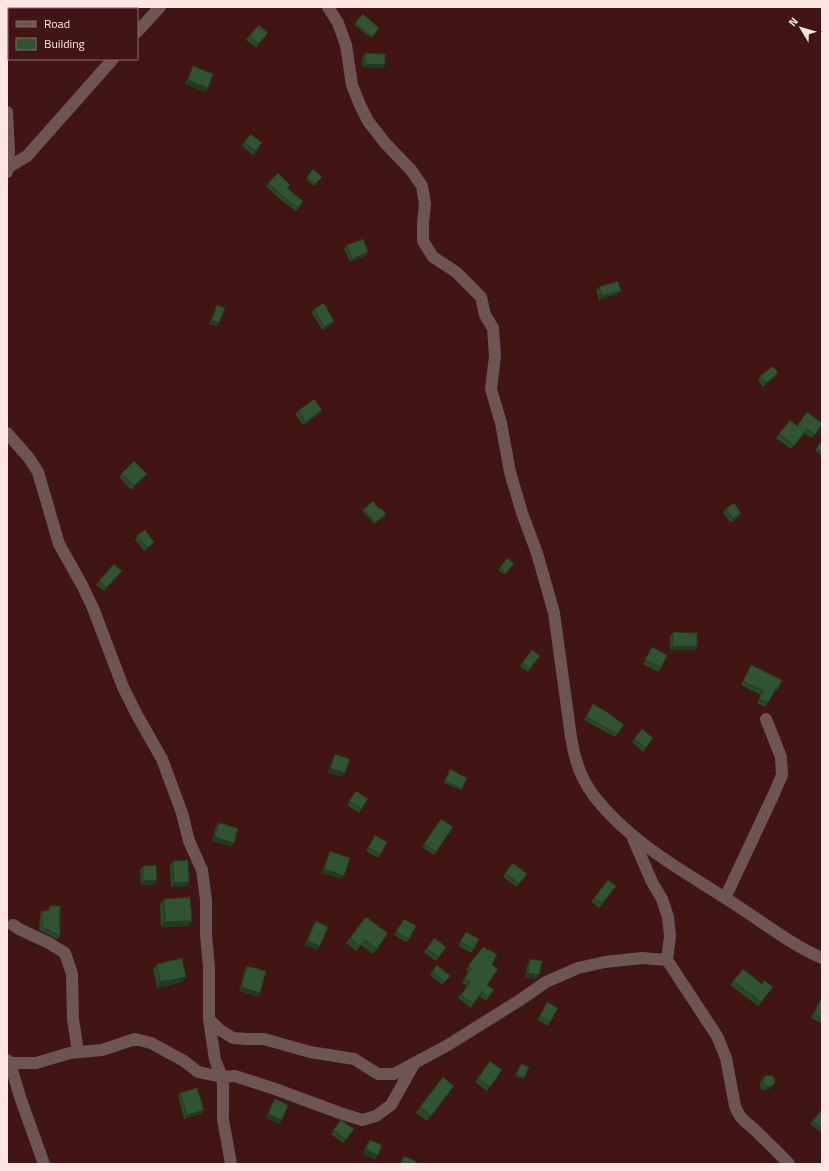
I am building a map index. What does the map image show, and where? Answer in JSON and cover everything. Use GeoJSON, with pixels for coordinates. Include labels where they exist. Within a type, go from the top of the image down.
{"type":"FeatureCollection","features":[{"type":"Feature","properties":{"kind":"street"},"geometry":{"type":"LineString","coordinates":[[138,31],[160,7]]}},
{"type":"Feature","properties":{"kind":"street"},"geometry":{"type":"LineString","coordinates":[[328,7],[338,24],[346,45],[352,85],[360,105],[368,120],[386,143],[412,170],[422,186],[425,204],[423,241],[433,257],[456,272],[481,297],[485,315],[493,328],[495,356],[491,389],[501,423],[510,472],[522,513],[537,552],[554,613],[574,758],[580,772],[593,796],[632,835],[725,898],[789,939],[822,958]]}},
{"type":"Feature","properties":{"kind":"street"},"geometry":{"type":"LineString","coordinates":[[7,168],[27,156],[112,60]]}},
{"type":"Feature","properties":{"kind":"street"},"geometry":{"type":"LineString","coordinates":[[7,112],[9,150],[7,172]]}},
{"type":"Feature","properties":{"kind":"street"},"geometry":{"type":"LineString","coordinates":[[8,437],[29,458],[38,472],[59,544],[93,608],[123,687],[162,759],[182,813],[189,841],[202,870],[206,900],[206,935],[209,967],[209,1019],[215,1060],[222,1077],[223,1119],[231,1164]]}},
{"type":"Feature","properties":{"kind":"street"},"geometry":{"type":"LineString","coordinates":[[725,898],[782,775],[781,757],[766,719]]}},
{"type":"Feature","properties":{"kind":"street"},"geometry":{"type":"LineString","coordinates":[[632,835],[652,882],[662,899],[668,917],[670,936],[667,960],[717,1036],[726,1058],[735,1106],[738,1113],[742,1119],[756,1130],[789,1164]]}},
{"type":"Feature","properties":{"kind":"street"},"geometry":{"type":"LineString","coordinates":[[13,925],[18,929],[49,943],[65,953],[72,974],[73,1019],[78,1052]]}},
{"type":"Feature","properties":{"kind":"street"},"geometry":{"type":"LineString","coordinates":[[209,1019],[220,1030],[233,1038],[264,1039],[310,1052],[354,1059],[378,1074],[394,1074],[414,1064],[520,1000],[546,982],[578,968],[605,962],[635,959],[667,960]]}},
{"type":"Feature","properties":{"kind":"street"},"geometry":{"type":"LineString","coordinates":[[44,1164],[8,1062],[36,1063],[70,1053],[102,1050],[135,1040],[151,1043],[184,1061],[198,1072],[222,1077],[235,1076],[275,1088],[362,1120],[376,1116],[391,1105],[414,1064]]}},
{"type":"Feature","properties":{"kind":"building"},"geometry":{"type":"Polygon","coordinates":[[[363,14],[379,28],[372,37],[355,23],[363,14]]]}},
{"type":"Feature","properties":{"kind":"building"},"geometry":{"type":"Polygon","coordinates":[[[259,25],[268,33],[258,44],[249,36],[259,25]]]}},
{"type":"Feature","properties":{"kind":"building"},"geometry":{"type":"Polygon","coordinates":[[[365,53],[385,54],[385,65],[365,64],[365,53]]]}},
{"type":"Feature","properties":{"kind":"building"},"geometry":{"type":"Polygon","coordinates":[[[193,66],[213,74],[208,88],[188,80],[193,66]]]}},
{"type":"Feature","properties":{"kind":"building"},"geometry":{"type":"Polygon","coordinates":[[[251,134],[262,143],[255,151],[244,142],[251,134]]]}},
{"type":"Feature","properties":{"kind":"building"},"geometry":{"type":"Polygon","coordinates":[[[313,169],[322,177],[315,184],[307,177],[313,169]]]}},
{"type":"Feature","properties":{"kind":"building"},"geometry":{"type":"Polygon","coordinates":[[[278,173],[290,185],[287,188],[303,201],[298,208],[268,183],[278,173]]]}},
{"type":"Feature","properties":{"kind":"building"},"geometry":{"type":"Polygon","coordinates":[[[363,239],[368,252],[352,259],[347,245],[363,239]]]}},
{"type":"Feature","properties":{"kind":"building"},"geometry":{"type":"Polygon","coordinates":[[[618,281],[621,291],[602,296],[599,287],[618,281]]]}},
{"type":"Feature","properties":{"kind":"building"},"geometry":{"type":"Polygon","coordinates":[[[324,303],[334,321],[324,327],[314,309],[324,303]]]}},
{"type":"Feature","properties":{"kind":"building"},"geometry":{"type":"Polygon","coordinates":[[[217,305],[225,308],[219,323],[212,320],[217,305]]]}},
{"type":"Feature","properties":{"kind":"building"},"geometry":{"type":"Polygon","coordinates":[[[773,366],[778,373],[766,383],[760,376],[773,366]]]}},
{"type":"Feature","properties":{"kind":"building"},"geometry":{"type":"Polygon","coordinates":[[[314,399],[322,410],[306,422],[298,411],[314,399]]]}},
{"type":"Feature","properties":{"kind":"building"},"geometry":{"type":"Polygon","coordinates":[[[807,412],[822,424],[815,435],[807,429],[794,446],[779,434],[790,420],[797,426],[807,412]]]}},
{"type":"Feature","properties":{"kind":"building"},"geometry":{"type":"Polygon","coordinates":[[[820,443],[822,444],[822,453],[816,449],[820,443]]]}},
{"type":"Feature","properties":{"kind":"building"},"geometry":{"type":"Polygon","coordinates":[[[134,461],[147,474],[134,486],[121,474],[134,461]]]}},
{"type":"Feature","properties":{"kind":"building"},"geometry":{"type":"Polygon","coordinates":[[[373,501],[379,509],[381,508],[386,514],[375,523],[364,509],[373,501]]]}},
{"type":"Feature","properties":{"kind":"building"},"geometry":{"type":"Polygon","coordinates":[[[734,503],[741,513],[733,519],[726,509],[734,503]]]}},
{"type":"Feature","properties":{"kind":"building"},"geometry":{"type":"Polygon","coordinates":[[[145,530],[154,542],[147,548],[137,536],[145,530]]]}},
{"type":"Feature","properties":{"kind":"building"},"geometry":{"type":"Polygon","coordinates":[[[507,558],[514,563],[506,573],[500,568],[507,558]]]}},
{"type":"Feature","properties":{"kind":"building"},"geometry":{"type":"Polygon","coordinates":[[[114,564],[122,571],[106,588],[99,581],[114,564]]]}},
{"type":"Feature","properties":{"kind":"building"},"geometry":{"type":"Polygon","coordinates":[[[673,632],[697,633],[697,646],[672,647],[673,632]]]}},
{"type":"Feature","properties":{"kind":"building"},"geometry":{"type":"Polygon","coordinates":[[[652,647],[667,655],[661,668],[645,660],[652,647]]]}},
{"type":"Feature","properties":{"kind":"building"},"geometry":{"type":"Polygon","coordinates":[[[532,650],[540,656],[530,669],[522,663],[532,650]]]}},
{"type":"Feature","properties":{"kind":"building"},"geometry":{"type":"Polygon","coordinates":[[[751,665],[782,680],[778,689],[776,688],[768,703],[759,699],[763,691],[743,681],[751,665]]]}},
{"type":"Feature","properties":{"kind":"building"},"geometry":{"type":"Polygon","coordinates":[[[593,704],[607,712],[624,725],[617,734],[586,717],[593,704]]]}},
{"type":"Feature","properties":{"kind":"building"},"geometry":{"type":"Polygon","coordinates":[[[642,729],[653,738],[646,748],[634,739],[642,729]]]}},
{"type":"Feature","properties":{"kind":"building"},"geometry":{"type":"Polygon","coordinates":[[[335,754],[350,759],[345,773],[330,768],[335,754]]]}},
{"type":"Feature","properties":{"kind":"building"},"geometry":{"type":"Polygon","coordinates":[[[450,769],[467,778],[462,789],[445,781],[450,769]]]}},
{"type":"Feature","properties":{"kind":"building"},"geometry":{"type":"Polygon","coordinates":[[[356,791],[368,799],[361,809],[349,801],[356,791]]]}},
{"type":"Feature","properties":{"kind":"building"},"geometry":{"type":"Polygon","coordinates":[[[441,819],[453,827],[436,852],[424,844],[441,819]]]}},
{"type":"Feature","properties":{"kind":"building"},"geometry":{"type":"Polygon","coordinates":[[[219,823],[238,828],[234,843],[215,837],[219,823]]]}},
{"type":"Feature","properties":{"kind":"building"},"geometry":{"type":"Polygon","coordinates":[[[375,835],[387,842],[381,854],[368,848],[375,835]]]}},
{"type":"Feature","properties":{"kind":"building"},"geometry":{"type":"Polygon","coordinates":[[[330,851],[350,858],[344,876],[324,869],[330,851]]]}},
{"type":"Feature","properties":{"kind":"building"},"geometry":{"type":"Polygon","coordinates":[[[188,860],[189,882],[174,883],[173,861],[188,860]]]}},
{"type":"Feature","properties":{"kind":"building"},"geometry":{"type":"Polygon","coordinates":[[[513,863],[527,874],[519,884],[505,873],[513,863]]]}},
{"type":"Feature","properties":{"kind":"building"},"geometry":{"type":"Polygon","coordinates":[[[156,865],[157,880],[143,881],[143,866],[156,865]]]}},
{"type":"Feature","properties":{"kind":"building"},"geometry":{"type":"Polygon","coordinates":[[[608,880],[616,886],[602,904],[594,898],[608,880]]]}},
{"type":"Feature","properties":{"kind":"building"},"geometry":{"type":"Polygon","coordinates":[[[190,897],[192,921],[165,922],[164,899],[190,897]]]}},
{"type":"Feature","properties":{"kind":"building"},"geometry":{"type":"Polygon","coordinates":[[[50,906],[60,906],[60,936],[42,927],[42,911],[49,911],[50,906]]]}},
{"type":"Feature","properties":{"kind":"building"},"geometry":{"type":"Polygon","coordinates":[[[366,917],[388,933],[377,949],[365,940],[360,946],[350,938],[366,917]]]}},
{"type":"Feature","properties":{"kind":"building"},"geometry":{"type":"Polygon","coordinates":[[[404,919],[416,926],[409,939],[396,932],[404,919]]]}},
{"type":"Feature","properties":{"kind":"building"},"geometry":{"type":"Polygon","coordinates":[[[316,921],[328,927],[320,946],[307,941],[316,921]]]}},
{"type":"Feature","properties":{"kind":"building"},"geometry":{"type":"Polygon","coordinates":[[[466,932],[479,939],[474,949],[460,942],[466,932]]]}},
{"type":"Feature","properties":{"kind":"building"},"geometry":{"type":"Polygon","coordinates":[[[434,938],[446,947],[439,957],[427,949],[434,938]]]}},
{"type":"Feature","properties":{"kind":"building"},"geometry":{"type":"Polygon","coordinates":[[[483,947],[497,954],[492,965],[498,969],[487,985],[494,990],[488,997],[482,992],[473,1004],[461,995],[470,982],[464,979],[471,968],[468,966],[483,947]]]}},
{"type":"Feature","properties":{"kind":"building"},"geometry":{"type":"Polygon","coordinates":[[[182,958],[186,977],[160,982],[157,964],[182,958]]]}},
{"type":"Feature","properties":{"kind":"building"},"geometry":{"type":"Polygon","coordinates":[[[530,959],[542,961],[539,975],[528,973],[530,959]]]}},
{"type":"Feature","properties":{"kind":"building"},"geometry":{"type":"Polygon","coordinates":[[[437,965],[450,976],[445,982],[432,972],[437,965]]]}},
{"type":"Feature","properties":{"kind":"building"},"geometry":{"type":"Polygon","coordinates":[[[247,966],[266,971],[260,993],[241,987],[247,966]]]}},
{"type":"Feature","properties":{"kind":"building"},"geometry":{"type":"Polygon","coordinates":[[[743,969],[762,984],[764,980],[773,987],[761,1002],[733,981],[743,969]]]}},
{"type":"Feature","properties":{"kind":"building"},"geometry":{"type":"Polygon","coordinates":[[[822,998],[822,1018],[814,1015],[822,998]]]}},
{"type":"Feature","properties":{"kind":"building"},"geometry":{"type":"Polygon","coordinates":[[[547,1002],[558,1008],[550,1022],[540,1016],[547,1002]]]}},
{"type":"Feature","properties":{"kind":"building"},"geometry":{"type":"Polygon","coordinates":[[[490,1061],[502,1070],[490,1087],[478,1078],[490,1061]]]}},
{"type":"Feature","properties":{"kind":"building"},"geometry":{"type":"Polygon","coordinates":[[[521,1064],[529,1067],[524,1078],[516,1074],[521,1064]]]}},
{"type":"Feature","properties":{"kind":"building"},"geometry":{"type":"Polygon","coordinates":[[[767,1075],[771,1075],[775,1081],[771,1087],[767,1087],[763,1083],[763,1079],[767,1075]]]}},
{"type":"Feature","properties":{"kind":"building"},"geometry":{"type":"Polygon","coordinates":[[[443,1077],[454,1086],[431,1116],[420,1107],[443,1077]]]}},
{"type":"Feature","properties":{"kind":"building"},"geometry":{"type":"Polygon","coordinates":[[[197,1088],[204,1110],[187,1115],[180,1093],[197,1088]]]}},
{"type":"Feature","properties":{"kind":"building"},"geometry":{"type":"Polygon","coordinates":[[[275,1099],[288,1105],[282,1120],[268,1114],[275,1099]]]}},
{"type":"Feature","properties":{"kind":"building"},"geometry":{"type":"Polygon","coordinates":[[[822,1109],[822,1128],[813,1121],[822,1109]]]}},
{"type":"Feature","properties":{"kind":"building"},"geometry":{"type":"Polygon","coordinates":[[[341,1120],[354,1129],[346,1140],[333,1130],[341,1120]]]}},
{"type":"Feature","properties":{"kind":"building"},"geometry":{"type":"Polygon","coordinates":[[[370,1140],[382,1145],[378,1155],[366,1150],[370,1140]]]}},
{"type":"Feature","properties":{"kind":"building"},"geometry":{"type":"Polygon","coordinates":[[[404,1156],[417,1162],[416,1164],[400,1164],[404,1156]]]}}]}
